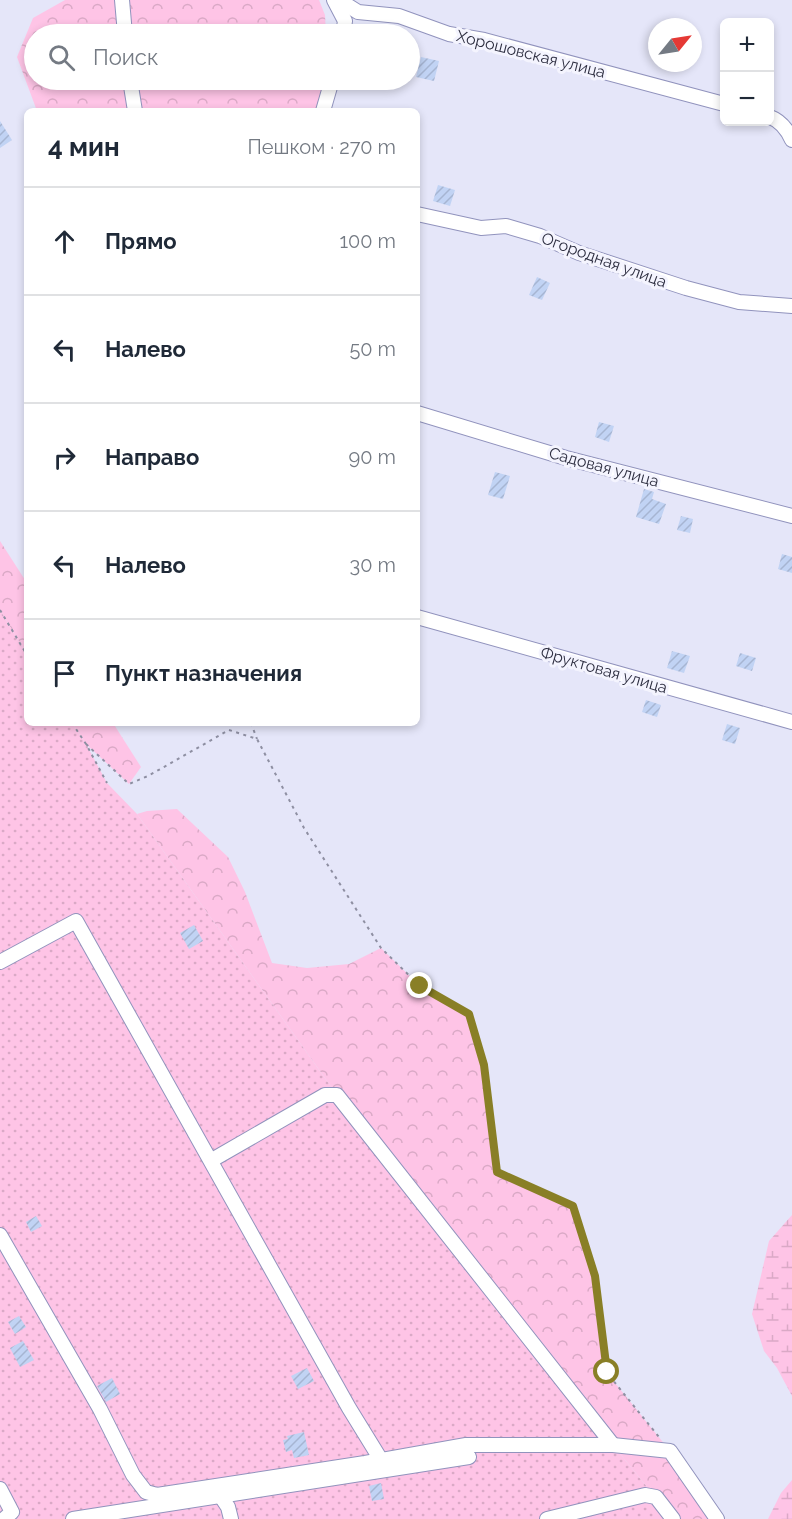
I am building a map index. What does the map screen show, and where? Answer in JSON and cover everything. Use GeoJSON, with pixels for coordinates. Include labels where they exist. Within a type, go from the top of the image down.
{"type":"FeatureCollection","features":[{"type":"Feature","properties":{"kind":"street"},"geometry":{"type":"LineString","coordinates":[[122,0],[125,24]]}},
{"type":"Feature","properties":{"kind":"street"},"geometry":{"type":"LineString","coordinates":[[334,0],[345,24]]}},
{"type":"Feature","properties":{"kind":"street","name":"Хорошовская улица"},"geometry":{"type":"LineString","coordinates":[[339,0],[358,12],[399,16],[450,34],[484,40],[720,104]]}},
{"type":"Feature","properties":{"kind":"street"},"geometry":{"type":"LineString","coordinates":[[132,90],[135,108]]}},
{"type":"Feature","properties":{"kind":"street"},"geometry":{"type":"LineString","coordinates":[[324,108],[329,90]]}},
{"type":"Feature","properties":{"kind":"street"},"geometry":{"type":"LineString","coordinates":[[774,119],[787,129],[792,140]]}},
{"type":"Feature","properties":{"kind":"street","name":"Огородная улица"},"geometry":{"type":"LineString","coordinates":[[420,215],[481,228],[506,226],[686,288],[739,302],[792,306]]}},
{"type":"Feature","properties":{"kind":"street","name":"Садовая улица"},"geometry":{"type":"LineString","coordinates":[[420,414],[566,458],[792,516]]}},
{"type":"Feature","properties":{"kind":"street","name":"Фруктовая улица"},"geometry":{"type":"LineString","coordinates":[[420,618],[792,722]]}},
{"type":"Feature","properties":{"kind":"street"},"geometry":{"type":"LineString","coordinates":[[0,962],[76,921],[381,1460]]}},
{"type":"Feature","properties":{"kind":"street"},"geometry":{"type":"LineString","coordinates":[[212,1160],[325,1095],[337,1095],[613,1445]]}},
{"type":"Feature","properties":{"kind":"street"},"geometry":{"type":"LineString","coordinates":[[0,1235],[100,1409],[133,1475],[146,1492],[157,1495],[466,1445],[613,1445],[670,1451],[717,1519]]}},
{"type":"Feature","properties":{"kind":"street"},"geometry":{"type":"LineString","coordinates":[[73,1519],[469,1457]]}},
{"type":"Feature","properties":{"kind":"street"},"geometry":{"type":"LineString","coordinates":[[0,1490],[12,1512],[4,1519]]}},
{"type":"Feature","properties":{"kind":"street"},"geometry":{"type":"LineString","coordinates":[[220,1495],[228,1507],[231,1519]]}},
{"type":"Feature","properties":{"kind":"street"},"geometry":{"type":"LineString","coordinates":[[547,1519],[645,1495],[656,1497],[673,1519]]}},
{"type":"Feature","properties":{"kind":"path"},"geometry":{"type":"LineString","coordinates":[[0,610],[24,650]]}},
{"type":"Feature","properties":{"kind":"path"},"geometry":{"type":"LineString","coordinates":[[74,726],[107,783]]}},
{"type":"Feature","properties":{"kind":"path"},"geometry":{"type":"LineString","coordinates":[[252,726],[304,828],[381,948],[420,986],[469,1014],[484,1065],[497,1172],[573,1206],[595,1276],[607,1372],[670,1451]]}},
{"type":"Feature","properties":{"kind":"path"},"geometry":{"type":"LineString","coordinates":[[86,744],[129,784],[148,776],[229,730],[257,739]]}},
{"type":"Feature","properties":{"kind":"green space"},"geometry":{"type":"Polygon","coordinates":[[[65,0],[319,0],[325,15],[325,24],[31,24],[33,18],[65,0]]]}},
{"type":"Feature","properties":{"kind":"green space"},"geometry":{"type":"Polygon","coordinates":[[[24,40],[24,76],[17,57],[24,40]]]}},
{"type":"Feature","properties":{"kind":"green space"},"geometry":{"type":"Polygon","coordinates":[[[29,90],[327,90],[324,108],[36,108],[29,90]]]}},
{"type":"Feature","properties":{"kind":"green space"},"geometry":{"type":"Polygon","coordinates":[[[0,541],[24,578],[24,650],[0,610],[0,541]]]}},
{"type":"Feature","properties":{"kind":"green space"},"geometry":{"type":"Polygon","coordinates":[[[0,610],[24,650],[24,726],[74,726],[107,783],[137,814],[337,1095],[673,1519],[0,1519],[0,610]]]}},
{"type":"Feature","properties":{"kind":"green space"},"geometry":{"type":"Polygon","coordinates":[[[74,726],[115,726],[141,767],[129,784],[86,744],[74,726]]]}},
{"type":"Feature","properties":{"kind":"green space"},"geometry":{"type":"Polygon","coordinates":[[[177,809],[228,857],[245,892],[272,963],[307,968],[349,964],[381,948],[420,986],[469,1014],[484,1065],[497,1172],[573,1206],[595,1276],[607,1373],[670,1451],[717,1519],[673,1519],[337,1095],[137,814],[177,809]]]}},
{"type":"Feature","properties":{"kind":"green space"},"geometry":{"type":"Polygon","coordinates":[[[792,1215],[792,1396],[777,1368],[764,1351],[752,1314],[769,1241],[792,1215]]]}},
{"type":"Feature","properties":{"kind":"green space"},"geometry":{"type":"Polygon","coordinates":[[[792,1480],[792,1519],[768,1519],[781,1493],[792,1480]]]}},
{"type":"Feature","properties":{"kind":"building"},"geometry":{"type":"Polygon","coordinates":[[[421,57],[439,61],[434,81],[420,78],[421,57]]]}},
{"type":"Feature","properties":{"kind":"building"},"geometry":{"type":"Polygon","coordinates":[[[0,121],[12,140],[0,148],[0,121]]]}},
{"type":"Feature","properties":{"kind":"building"},"geometry":{"type":"Polygon","coordinates":[[[438,185],[455,190],[450,206],[433,201],[438,185]]]}},
{"type":"Feature","properties":{"kind":"building"},"geometry":{"type":"Polygon","coordinates":[[[537,277],[550,283],[542,300],[529,295],[537,277]]]}},
{"type":"Feature","properties":{"kind":"building"},"geometry":{"type":"Polygon","coordinates":[[[599,422],[614,426],[609,442],[595,437],[599,422]]]}},
{"type":"Feature","properties":{"kind":"building"},"geometry":{"type":"Polygon","coordinates":[[[495,472],[510,476],[503,499],[488,495],[495,472]]]}},
{"type":"Feature","properties":{"kind":"building"},"geometry":{"type":"Polygon","coordinates":[[[644,489],[654,492],[652,499],[666,504],[659,524],[636,517],[644,489]]]}},
{"type":"Feature","properties":{"kind":"building"},"geometry":{"type":"Polygon","coordinates":[[[681,516],[693,519],[690,533],[677,530],[681,516]]]}},
{"type":"Feature","properties":{"kind":"building"},"geometry":{"type":"Polygon","coordinates":[[[782,554],[792,557],[792,573],[778,569],[782,554]]]}},
{"type":"Feature","properties":{"kind":"building"},"geometry":{"type":"Polygon","coordinates":[[[672,651],[690,656],[684,673],[667,668],[672,651]]]}},
{"type":"Feature","properties":{"kind":"building"},"geometry":{"type":"Polygon","coordinates":[[[740,653],[756,658],[752,671],[736,666],[740,653]]]}},
{"type":"Feature","properties":{"kind":"building"},"geometry":{"type":"Polygon","coordinates":[[[646,700],[661,705],[657,717],[642,712],[646,700]]]}},
{"type":"Feature","properties":{"kind":"building"},"geometry":{"type":"Polygon","coordinates":[[[727,724],[740,728],[735,744],[722,740],[727,724]]]}},
{"type":"Feature","properties":{"kind":"building"},"geometry":{"type":"Polygon","coordinates":[[[194,925],[203,941],[189,949],[180,933],[194,925]]]}},
{"type":"Feature","properties":{"kind":"building"},"geometry":{"type":"Polygon","coordinates":[[[36,1216],[42,1226],[31,1232],[26,1222],[36,1216]]]}},
{"type":"Feature","properties":{"kind":"building"},"geometry":{"type":"Polygon","coordinates":[[[19,1316],[26,1327],[15,1334],[8,1322],[19,1316]]]}},
{"type":"Feature","properties":{"kind":"building"},"geometry":{"type":"Polygon","coordinates":[[[23,1341],[34,1360],[20,1367],[10,1348],[23,1341]]]}},
{"type":"Feature","properties":{"kind":"building"},"geometry":{"type":"Polygon","coordinates":[[[307,1368],[314,1381],[298,1389],[291,1376],[307,1368]]]}},
{"type":"Feature","properties":{"kind":"building"},"geometry":{"type":"Polygon","coordinates":[[[112,1378],[120,1394],[106,1402],[97,1386],[112,1378]]]}},
{"type":"Feature","properties":{"kind":"building"},"geometry":{"type":"Polygon","coordinates":[[[304,1432],[309,1455],[294,1458],[292,1450],[286,1452],[283,1440],[288,1439],[287,1436],[304,1432]]]}},
{"type":"Feature","properties":{"kind":"building"},"geometry":{"type":"Polygon","coordinates":[[[381,1483],[384,1499],[372,1501],[369,1486],[381,1483]]]}},
{"type":"Feature","properties":{"kind":"route"},"geometry":{"type":"LineString","coordinates":[[420,986],[469,1014],[484,1065],[497,1172],[573,1206],[595,1276],[607,1372]]}}]}
